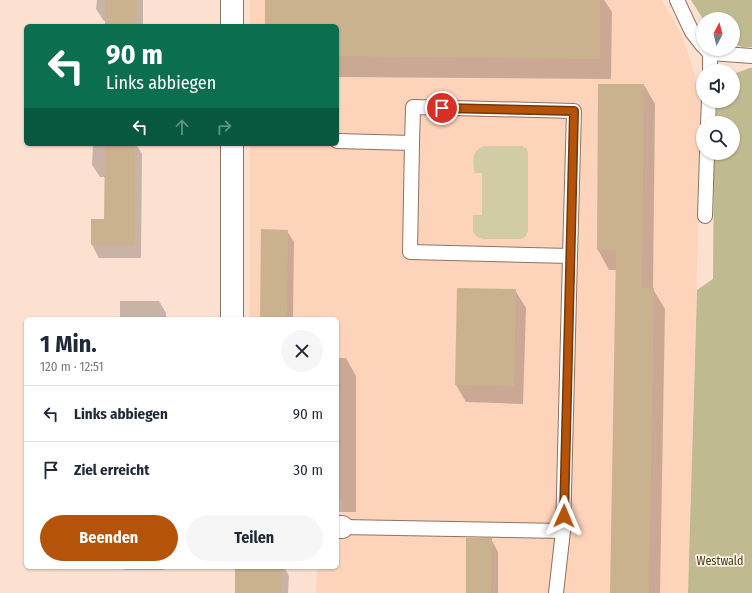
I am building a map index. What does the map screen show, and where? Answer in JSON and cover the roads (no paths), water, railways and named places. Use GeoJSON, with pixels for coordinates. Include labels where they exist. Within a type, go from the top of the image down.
{"type":"FeatureCollection","features":[{"type":"Feature","properties":{"kind":"street"},"geometry":{"type":"LineString","coordinates":[[232,0],[232,24]]}},
{"type":"Feature","properties":{"kind":"street"},"geometry":{"type":"LineString","coordinates":[[232,146],[232,317]]}},
{"type":"Feature","properties":{"kind":"lane"},"geometry":{"type":"LineString","coordinates":[[677,0],[692,32],[696,37]]}},
{"type":"Feature","properties":{"kind":"lane"},"geometry":{"type":"LineString","coordinates":[[740,54],[752,56]]}},
{"type":"Feature","properties":{"kind":"lane"},"geometry":{"type":"LineString","coordinates":[[556,593],[563,531],[574,111],[413,107],[410,252],[570,256]]}},
{"type":"Feature","properties":{"kind":"lane"},"geometry":{"type":"LineString","coordinates":[[339,141],[412,144]]}},
{"type":"Feature","properties":{"kind":"lane"},"geometry":{"type":"LineString","coordinates":[[705,216],[707,160]]}},
{"type":"Feature","properties":{"kind":"lane"},"geometry":{"type":"LineString","coordinates":[[340,527],[563,531]]}},
{"type":"Feature","properties":{"kind":"park label","name":"Westwald"},"geometry":{"type":"Point","coordinates":[720,561]}}]}
